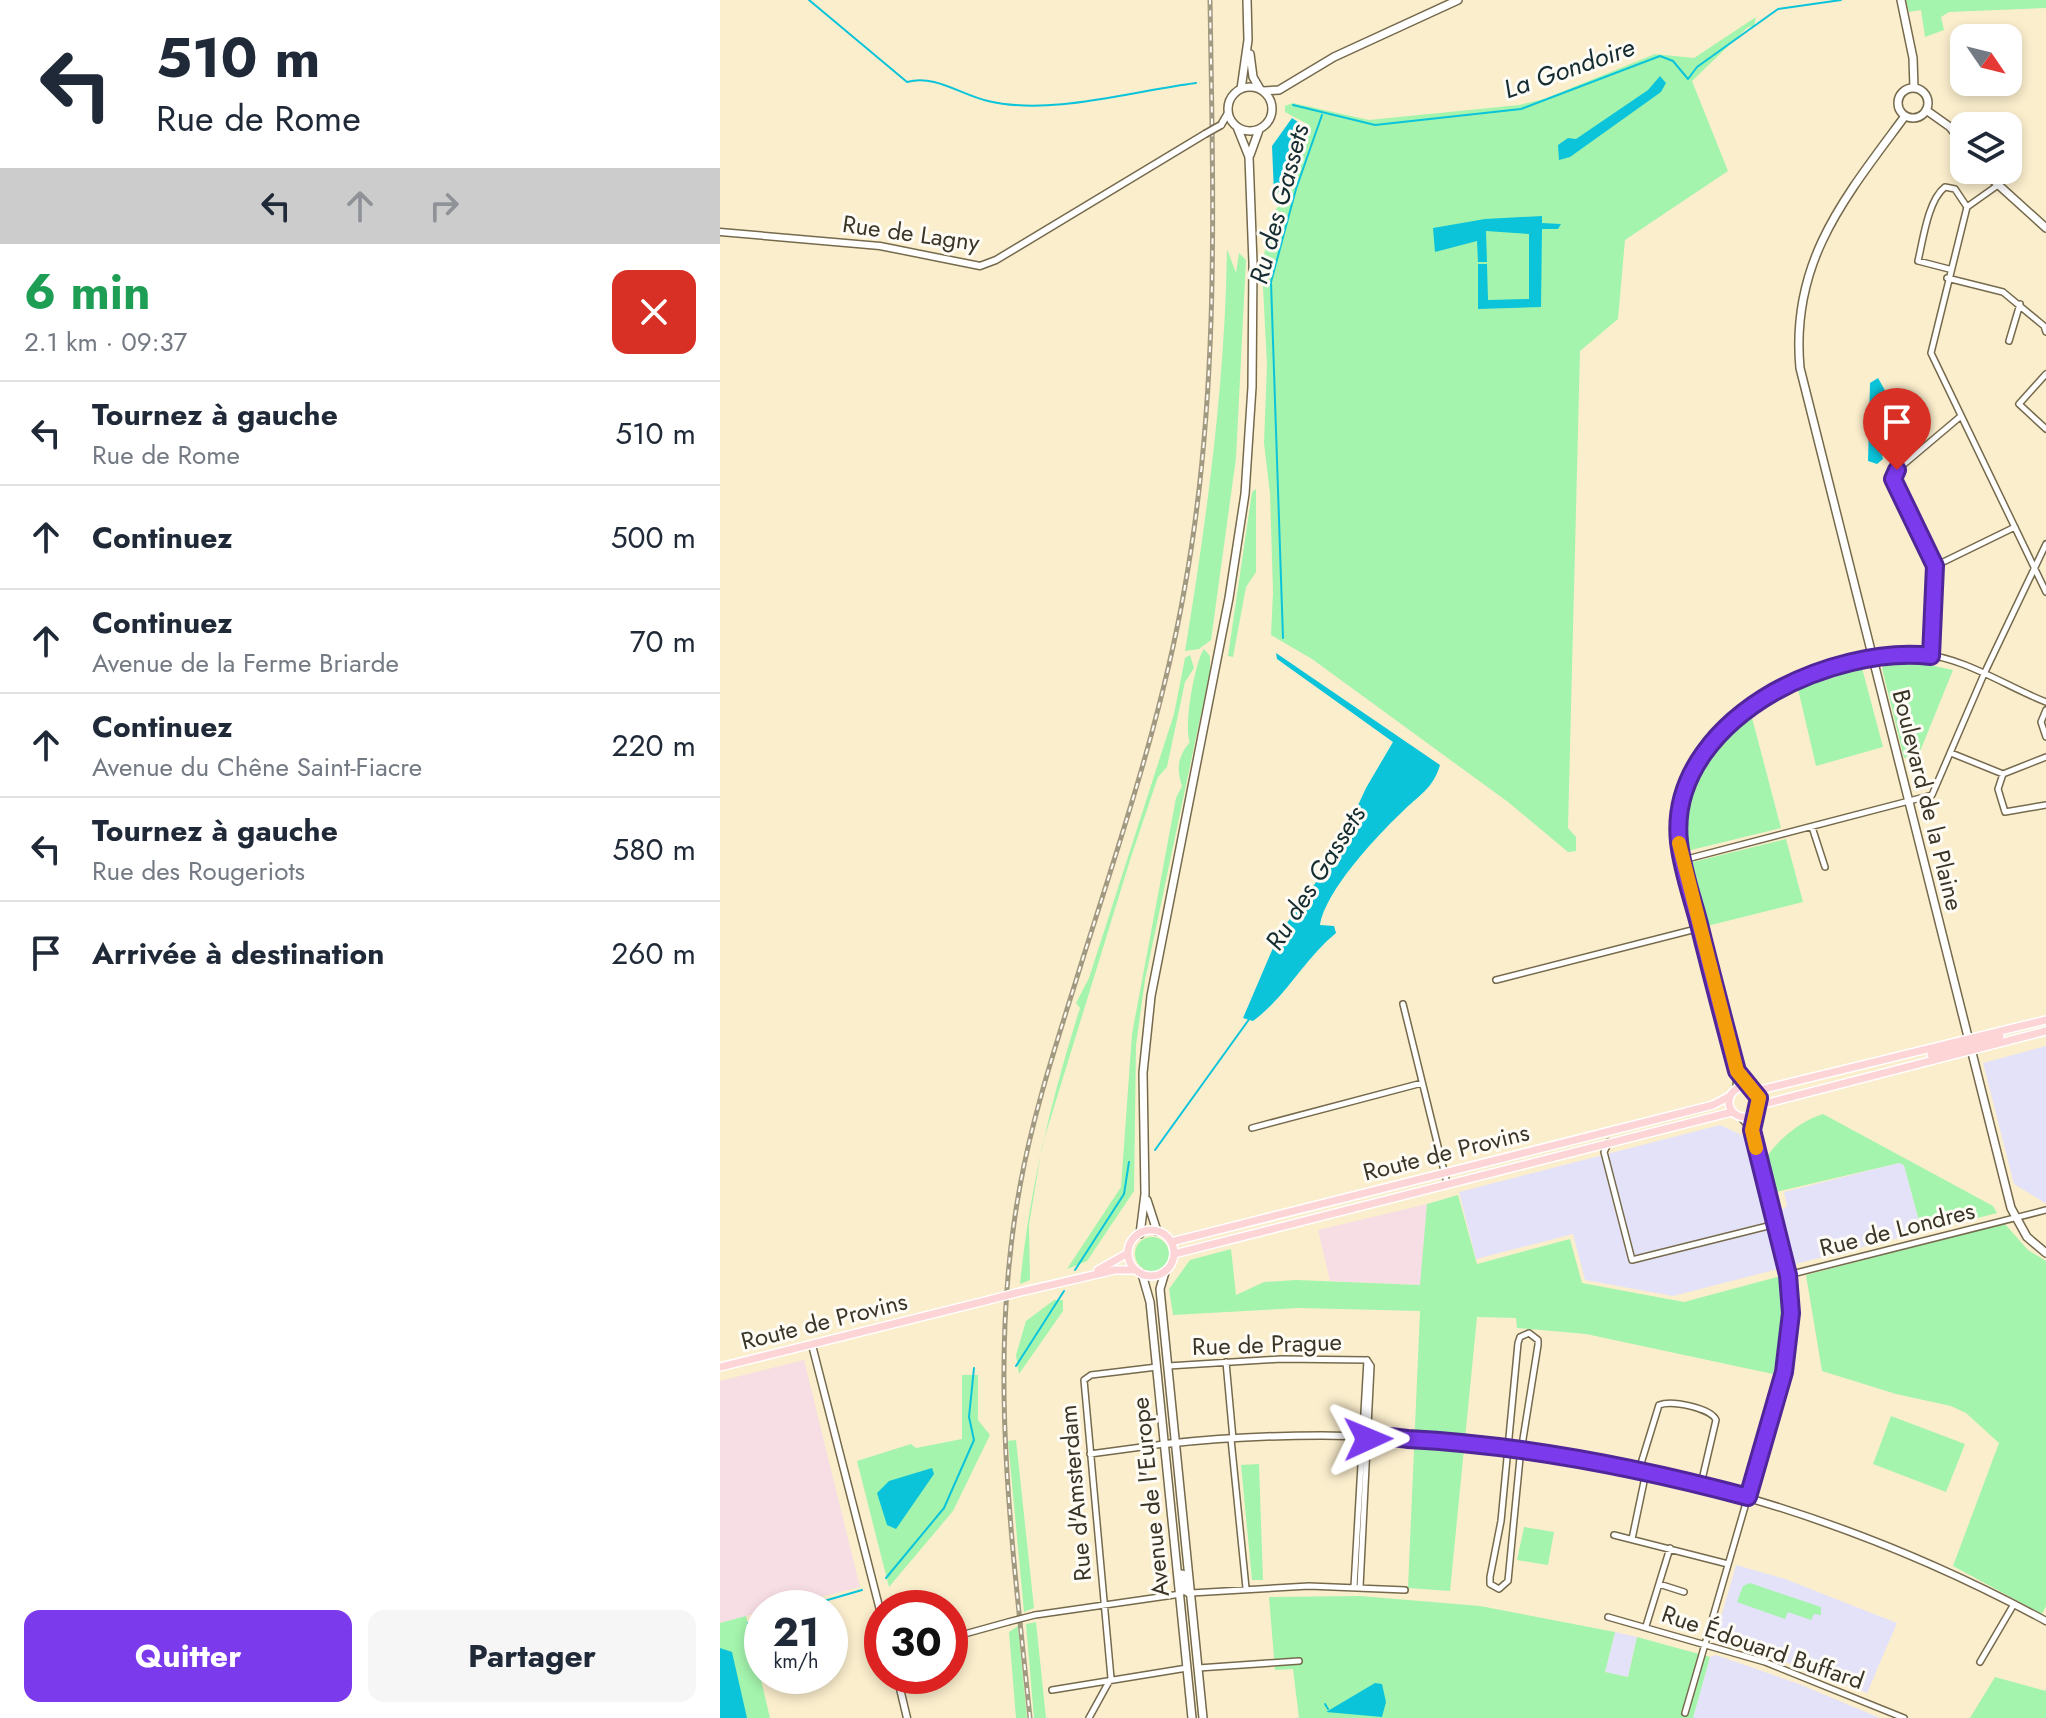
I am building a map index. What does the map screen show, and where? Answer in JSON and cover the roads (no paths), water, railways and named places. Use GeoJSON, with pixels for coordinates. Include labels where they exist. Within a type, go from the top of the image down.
{"type":"FeatureCollection","features":[{"type":"Feature","properties":{"kind":"main road"},"geometry":{"type":"LineString","coordinates":[[1247,0],[1253,77],[1271,105]]}},
{"type":"Feature","properties":{"kind":"main road"},"geometry":{"type":"LineString","coordinates":[[1140,1234],[1145,1194],[1141,1110],[1151,996],[1227,613],[1245,494],[1252,387],[1249,157],[1243,133],[1228,113],[1230,98],[1241,89],[1279,90],[1334,57],[1458,0]]}},
{"type":"Feature","properties":{"kind":"main road"},"geometry":{"type":"LineString","coordinates":[[1901,0],[1913,58],[1914,88]]}},
{"type":"Feature","properties":{"kind":"main road"},"geometry":{"type":"LineString","coordinates":[[1241,89],[1248,40]]}},
{"type":"Feature","properties":{"kind":"main road"},"geometry":{"type":"LineString","coordinates":[[1914,88],[1927,97],[1926,110],[1919,117],[1905,116],[1898,101],[1904,92],[1914,88]]}},
{"type":"Feature","properties":{"kind":"main road"},"geometry":{"type":"LineString","coordinates":[[1249,157],[1261,127],[1270,118],[1271,105],[1279,90]]}},
{"type":"Feature","properties":{"kind":"main road"},"geometry":{"type":"LineString","coordinates":[[1926,110],[1950,127]]}},
{"type":"Feature","properties":{"kind":"main road","name":"Boulevard de la Plaine"},"geometry":{"type":"LineString","coordinates":[[1905,116],[1837,210],[1822,236],[1805,286],[1799,330],[1804,395],[2015,1218]]}},
{"type":"Feature","properties":{"kind":"main road"},"geometry":{"type":"LineString","coordinates":[[1236,126],[1249,130],[1261,127]]}},
{"type":"Feature","properties":{"kind":"main road"},"geometry":{"type":"LineString","coordinates":[[1998,185],[2046,228]]}},
{"type":"Feature","properties":{"kind":"main road"},"geometry":{"type":"LineString","coordinates":[[2046,1020],[2024,1025],[1969,1044],[1889,1070],[1758,1109],[1741,1118],[1732,1112],[1730,1096],[1736,1088],[1752,1089],[1969,1044],[2046,1031]]}},
{"type":"Feature","properties":{"kind":"main road"},"geometry":{"type":"LineString","coordinates":[[1752,1089],[1758,1109]]}},
{"type":"Feature","properties":{"kind":"main road","name":"Route de Provins"},"geometry":{"type":"LineString","coordinates":[[1171,1242],[1713,1105],[1730,1096]]}},
{"type":"Feature","properties":{"kind":"main road","name":"Route de Provins"},"geometry":{"type":"LineString","coordinates":[[1174,1254],[1610,1140],[1732,1112]]}},
{"type":"Feature","properties":{"kind":"main road"},"geometry":{"type":"LineString","coordinates":[[1082,1277],[1138,1272],[1153,1276],[1165,1272],[1174,1254],[1171,1242],[1157,1231],[1145,1194]]}},
{"type":"Feature","properties":{"kind":"main road"},"geometry":{"type":"LineString","coordinates":[[2015,1218],[2031,1242],[2046,1253]]}},
{"type":"Feature","properties":{"kind":"main road"},"geometry":{"type":"LineString","coordinates":[[1082,1277],[1128,1253],[1132,1242],[1140,1234],[1157,1231]]}},
{"type":"Feature","properties":{"kind":"main road"},"geometry":{"type":"LineString","coordinates":[[1128,1253],[1138,1272]]}},
{"type":"Feature","properties":{"kind":"main road","name":"Avenue de l'Europe"},"geometry":{"type":"LineString","coordinates":[[1138,1272],[1148,1287],[1154,1367],[1181,1497],[1187,1668],[1192,1718]]}},
{"type":"Feature","properties":{"kind":"main road","name":"Avenue de l'Europe"},"geometry":{"type":"LineString","coordinates":[[1165,1272],[1160,1289],[1168,1366],[1175,1549],[1196,1649],[1203,1718]]}},
{"type":"Feature","properties":{"kind":"main road","name":"Route de Provins"},"geometry":{"type":"LineString","coordinates":[[720,1367],[1082,1277]]}},
{"type":"Feature","properties":{"kind":"street"},"geometry":{"type":"LineString","coordinates":[[1228,113],[1221,125],[1236,126]]}},
{"type":"Feature","properties":{"kind":"street","name":"Rue de Lagny"},"geometry":{"type":"LineString","coordinates":[[720,232],[880,246],[980,266],[996,260],[1221,125]]}},
{"type":"Feature","properties":{"kind":"street"},"geometry":{"type":"LineString","coordinates":[[1998,185],[1967,207],[1949,269],[1931,353],[2046,592]]}},
{"type":"Feature","properties":{"kind":"street"},"geometry":{"type":"LineString","coordinates":[[1949,269],[1918,261],[1926,230],[1938,192],[1945,187],[1955,189],[1967,207]]}},
{"type":"Feature","properties":{"kind":"street"},"geometry":{"type":"LineString","coordinates":[[1947,278],[2003,292],[2020,304],[2046,332]]}},
{"type":"Feature","properties":{"kind":"street"},"geometry":{"type":"LineString","coordinates":[[2009,341],[2020,304]]}},
{"type":"Feature","properties":{"kind":"street"},"geometry":{"type":"LineString","coordinates":[[2046,374],[2019,404],[2046,429]]}},
{"type":"Feature","properties":{"kind":"street"},"geometry":{"type":"LineString","coordinates":[[1931,656],[1935,566],[1893,476],[1961,416]]}},
{"type":"Feature","properties":{"kind":"street"},"geometry":{"type":"LineString","coordinates":[[1935,566],[2015,527]]}},
{"type":"Feature","properties":{"kind":"street"},"geometry":{"type":"LineString","coordinates":[[1683,860],[1932,795],[1984,674],[2046,544]]}},
{"type":"Feature","properties":{"kind":"street"},"geometry":{"type":"LineString","coordinates":[[1736,1088],[1737,1071],[1683,860],[1679,820],[1685,788],[1694,766],[1714,740],[1741,715],[1784,687],[1818,673],[1899,654],[1931,656],[1984,674],[2046,702]]}},
{"type":"Feature","properties":{"kind":"street"},"geometry":{"type":"LineString","coordinates":[[2046,710],[2041,722],[2046,737]]}},
{"type":"Feature","properties":{"kind":"street"},"geometry":{"type":"LineString","coordinates":[[1951,753],[2003,774],[2046,757]]}},
{"type":"Feature","properties":{"kind":"street"},"geometry":{"type":"LineString","coordinates":[[2003,774],[1998,789],[2005,812],[2046,805]]}},
{"type":"Feature","properties":{"kind":"street"},"geometry":{"type":"LineString","coordinates":[[1812,827],[1825,867]]}},
{"type":"Feature","properties":{"kind":"street"},"geometry":{"type":"LineString","coordinates":[[1496,980],[1700,928]]}},
{"type":"Feature","properties":{"kind":"street"},"geometry":{"type":"LineString","coordinates":[[1403,1004],[1447,1183]]}},
{"type":"Feature","properties":{"kind":"street"},"geometry":{"type":"LineString","coordinates":[[1737,1071],[1752,1089]]}},
{"type":"Feature","properties":{"kind":"street"},"geometry":{"type":"LineString","coordinates":[[1252,1128],[1422,1083]]}},
{"type":"Feature","properties":{"kind":"street"},"geometry":{"type":"LineString","coordinates":[[1752,1130],[1758,1109]]}},
{"type":"Feature","properties":{"kind":"street"},"geometry":{"type":"LineString","coordinates":[[1685,1713],[1788,1354],[1791,1313],[1788,1275],[1752,1130],[1741,1118]]}},
{"type":"Feature","properties":{"kind":"street"},"geometry":{"type":"LineString","coordinates":[[1610,1140],[1604,1152],[1632,1260],[1776,1224]]}},
{"type":"Feature","properties":{"kind":"street"},"geometry":{"type":"LineString","coordinates":[[1590,1146],[1604,1152]]}},
{"type":"Feature","properties":{"kind":"street","name":"Rue de Londres"},"geometry":{"type":"LineString","coordinates":[[1788,1275],[2046,1210]]}},
{"type":"Feature","properties":{"kind":"street"},"geometry":{"type":"LineString","coordinates":[[1529,1333],[1538,1340],[1538,1345],[1522,1449],[1508,1581],[1499,1589],[1490,1584],[1490,1577],[1501,1521],[1518,1343],[1520,1337],[1529,1333]]}},
{"type":"Feature","properties":{"kind":"street"},"geometry":{"type":"LineString","coordinates":[[812,1345],[875,1590]]}},
{"type":"Feature","properties":{"kind":"street","name":"Rue de Prague"},"geometry":{"type":"LineString","coordinates":[[1168,1366],[1367,1360],[1365,1436]]}},
{"type":"Feature","properties":{"kind":"street"},"geometry":{"type":"LineString","coordinates":[[1226,1362],[1246,1588]]}},
{"type":"Feature","properties":{"kind":"street","name":"Rue d'Amsterdam"},"geometry":{"type":"LineString","coordinates":[[1111,1678],[1084,1380],[1091,1375],[1154,1367]]}},
{"type":"Feature","properties":{"kind":"street"},"geometry":{"type":"LineString","coordinates":[[1632,1539],[1643,1471],[1659,1405],[1666,1402],[1693,1408],[1711,1413],[1716,1420],[1701,1484]]}},
{"type":"Feature","properties":{"kind":"street"},"geometry":{"type":"LineString","coordinates":[[1357,1587],[1365,1436]]}},
{"type":"Feature","properties":{"kind":"street"},"geometry":{"type":"LineString","coordinates":[[1090,1454],[1232,1439],[1365,1436],[1522,1449],[1643,1471],[1748,1497],[1904,1553],[2046,1621]]}},
{"type":"Feature","properties":{"kind":"street"},"geometry":{"type":"LineString","coordinates":[[1614,1535],[1728,1564]]}},
{"type":"Feature","properties":{"kind":"street"},"geometry":{"type":"LineString","coordinates":[[1646,1626],[1670,1548]]}},
{"type":"Feature","properties":{"kind":"street"},"geometry":{"type":"LineString","coordinates":[[1659,1584],[1684,1592]]}},
{"type":"Feature","properties":{"kind":"street"},"geometry":{"type":"LineString","coordinates":[[968,1633],[1035,1615],[1246,1588],[1405,1590]]}},
{"type":"Feature","properties":{"kind":"street"},"geometry":{"type":"LineString","coordinates":[[1980,1662],[2014,1604]]}},
{"type":"Feature","properties":{"kind":"street","name":"Rue Édouard Buffard"},"geometry":{"type":"LineString","coordinates":[[1608,1617],[1706,1643],[1807,1676],[1904,1718]]}},
{"type":"Feature","properties":{"kind":"street"},"geometry":{"type":"LineString","coordinates":[[1198,1668],[1299,1661]]}},
{"type":"Feature","properties":{"kind":"street"},"geometry":{"type":"LineString","coordinates":[[1052,1690],[1187,1668]]}},
{"type":"Feature","properties":{"kind":"street"},"geometry":{"type":"LineString","coordinates":[[1089,1718],[1111,1678]]}},
{"type":"Feature","properties":{"kind":"street"},"geometry":{"type":"LineString","coordinates":[[901,1694],[907,1718]]}},
{"type":"Feature","properties":{"kind":"water"},"geometry":{"type":"Polygon","coordinates":[[[1660,76],[1666,83],[1661,92],[1570,157],[1559,160],[1558,145],[1568,138],[1576,139],[1648,90],[1660,76]]]}},
{"type":"Feature","properties":{"kind":"water"},"geometry":{"type":"Polygon","coordinates":[[[1292,118],[1304,126],[1278,193],[1274,194],[1272,146],[1292,118]]]}},
{"type":"Feature","properties":{"kind":"water"},"geometry":{"type":"Polygon","coordinates":[[[1542,216],[1542,223],[1561,224],[1558,229],[1542,229],[1541,307],[1478,309],[1478,264],[1487,264],[1488,300],[1529,299],[1529,234],[1486,231],[1487,262],[1478,262],[1477,241],[1435,252],[1433,228],[1485,219],[1542,216]]]}},
{"type":"Feature","properties":{"kind":"water"},"geometry":{"type":"Polygon","coordinates":[[[1878,378],[1887,394],[1879,417],[1883,459],[1877,464],[1868,461],[1870,383],[1878,378]]]}},
{"type":"Feature","properties":{"kind":"water"},"geometry":{"type":"Polygon","coordinates":[[[1276,653],[1440,765],[1429,786],[1366,850],[1332,896],[1320,925],[1334,926],[1336,933],[1253,1021],[1243,1018],[1279,934],[1334,857],[1366,788],[1393,742],[1277,659],[1276,653]]]}},
{"type":"Feature","properties":{"kind":"water"},"geometry":{"type":"Polygon","coordinates":[[[932,1468],[934,1474],[896,1529],[887,1525],[877,1493],[889,1481],[932,1468]]]}},
{"type":"Feature","properties":{"kind":"water"},"geometry":{"type":"Polygon","coordinates":[[[720,1648],[732,1652],[747,1718],[720,1718],[720,1648]]]}},
{"type":"Feature","properties":{"kind":"water"},"geometry":{"type":"Polygon","coordinates":[[[1375,1683],[1382,1684],[1386,1702],[1382,1717],[1326,1712],[1375,1683]]]}},
{"type":"Feature","properties":{"kind":"waterway"},"geometry":{"type":"LineString","coordinates":[[809,0],[907,82],[938,83],[988,101],[1012,105],[1065,104],[1196,83]]}},
{"type":"Feature","properties":{"kind":"waterway","name":"La Gondoire"},"geometry":{"type":"LineString","coordinates":[[1293,105],[1375,125],[1521,109],[1660,56],[1673,61],[1688,79],[1697,67],[1778,9],[1841,0]]}},
{"type":"Feature","properties":{"kind":"waterway","name":"Ru des Gassets"},"geometry":{"type":"LineString","coordinates":[[1283,638],[1271,282],[1296,189],[1322,115]]}},
{"type":"Feature","properties":{"kind":"waterway","name":"Ru des Gassets"},"geometry":{"type":"LineString","coordinates":[[1155,1150],[1250,1018]]}},
{"type":"Feature","properties":{"kind":"waterway","name":"Ru des Gassets"},"geometry":{"type":"LineString","coordinates":[[1075,1270],[1124,1194],[1129,1162]]}},
{"type":"Feature","properties":{"kind":"waterway","name":"Ru des Gassets"},"geometry":{"type":"LineString","coordinates":[[1016,1366],[1064,1291]]}},
{"type":"Feature","properties":{"kind":"waterway","name":"Ru des Gassets"},"geometry":{"type":"LineString","coordinates":[[886,1578],[944,1508],[974,1440],[969,1417],[974,1368]]}},
{"type":"Feature","properties":{"kind":"waterway","name":"Ru des Gassets"},"geometry":{"type":"LineString","coordinates":[[848,1594],[862,1590]]}},
{"type":"Feature","properties":{"kind":"waterway"},"geometry":{"type":"LineString","coordinates":[[1325,1704],[1328,1709]]}},
{"type":"Feature","properties":{"kind":"railway"},"geometry":{"type":"LineString","coordinates":[[1030,1718],[1006,1452],[1005,1319],[1010,1253],[1020,1186],[1040,1099],[1140,774],[1165,680],[1185,586],[1196,513],[1209,367],[1213,220],[1210,0]]}}]}
